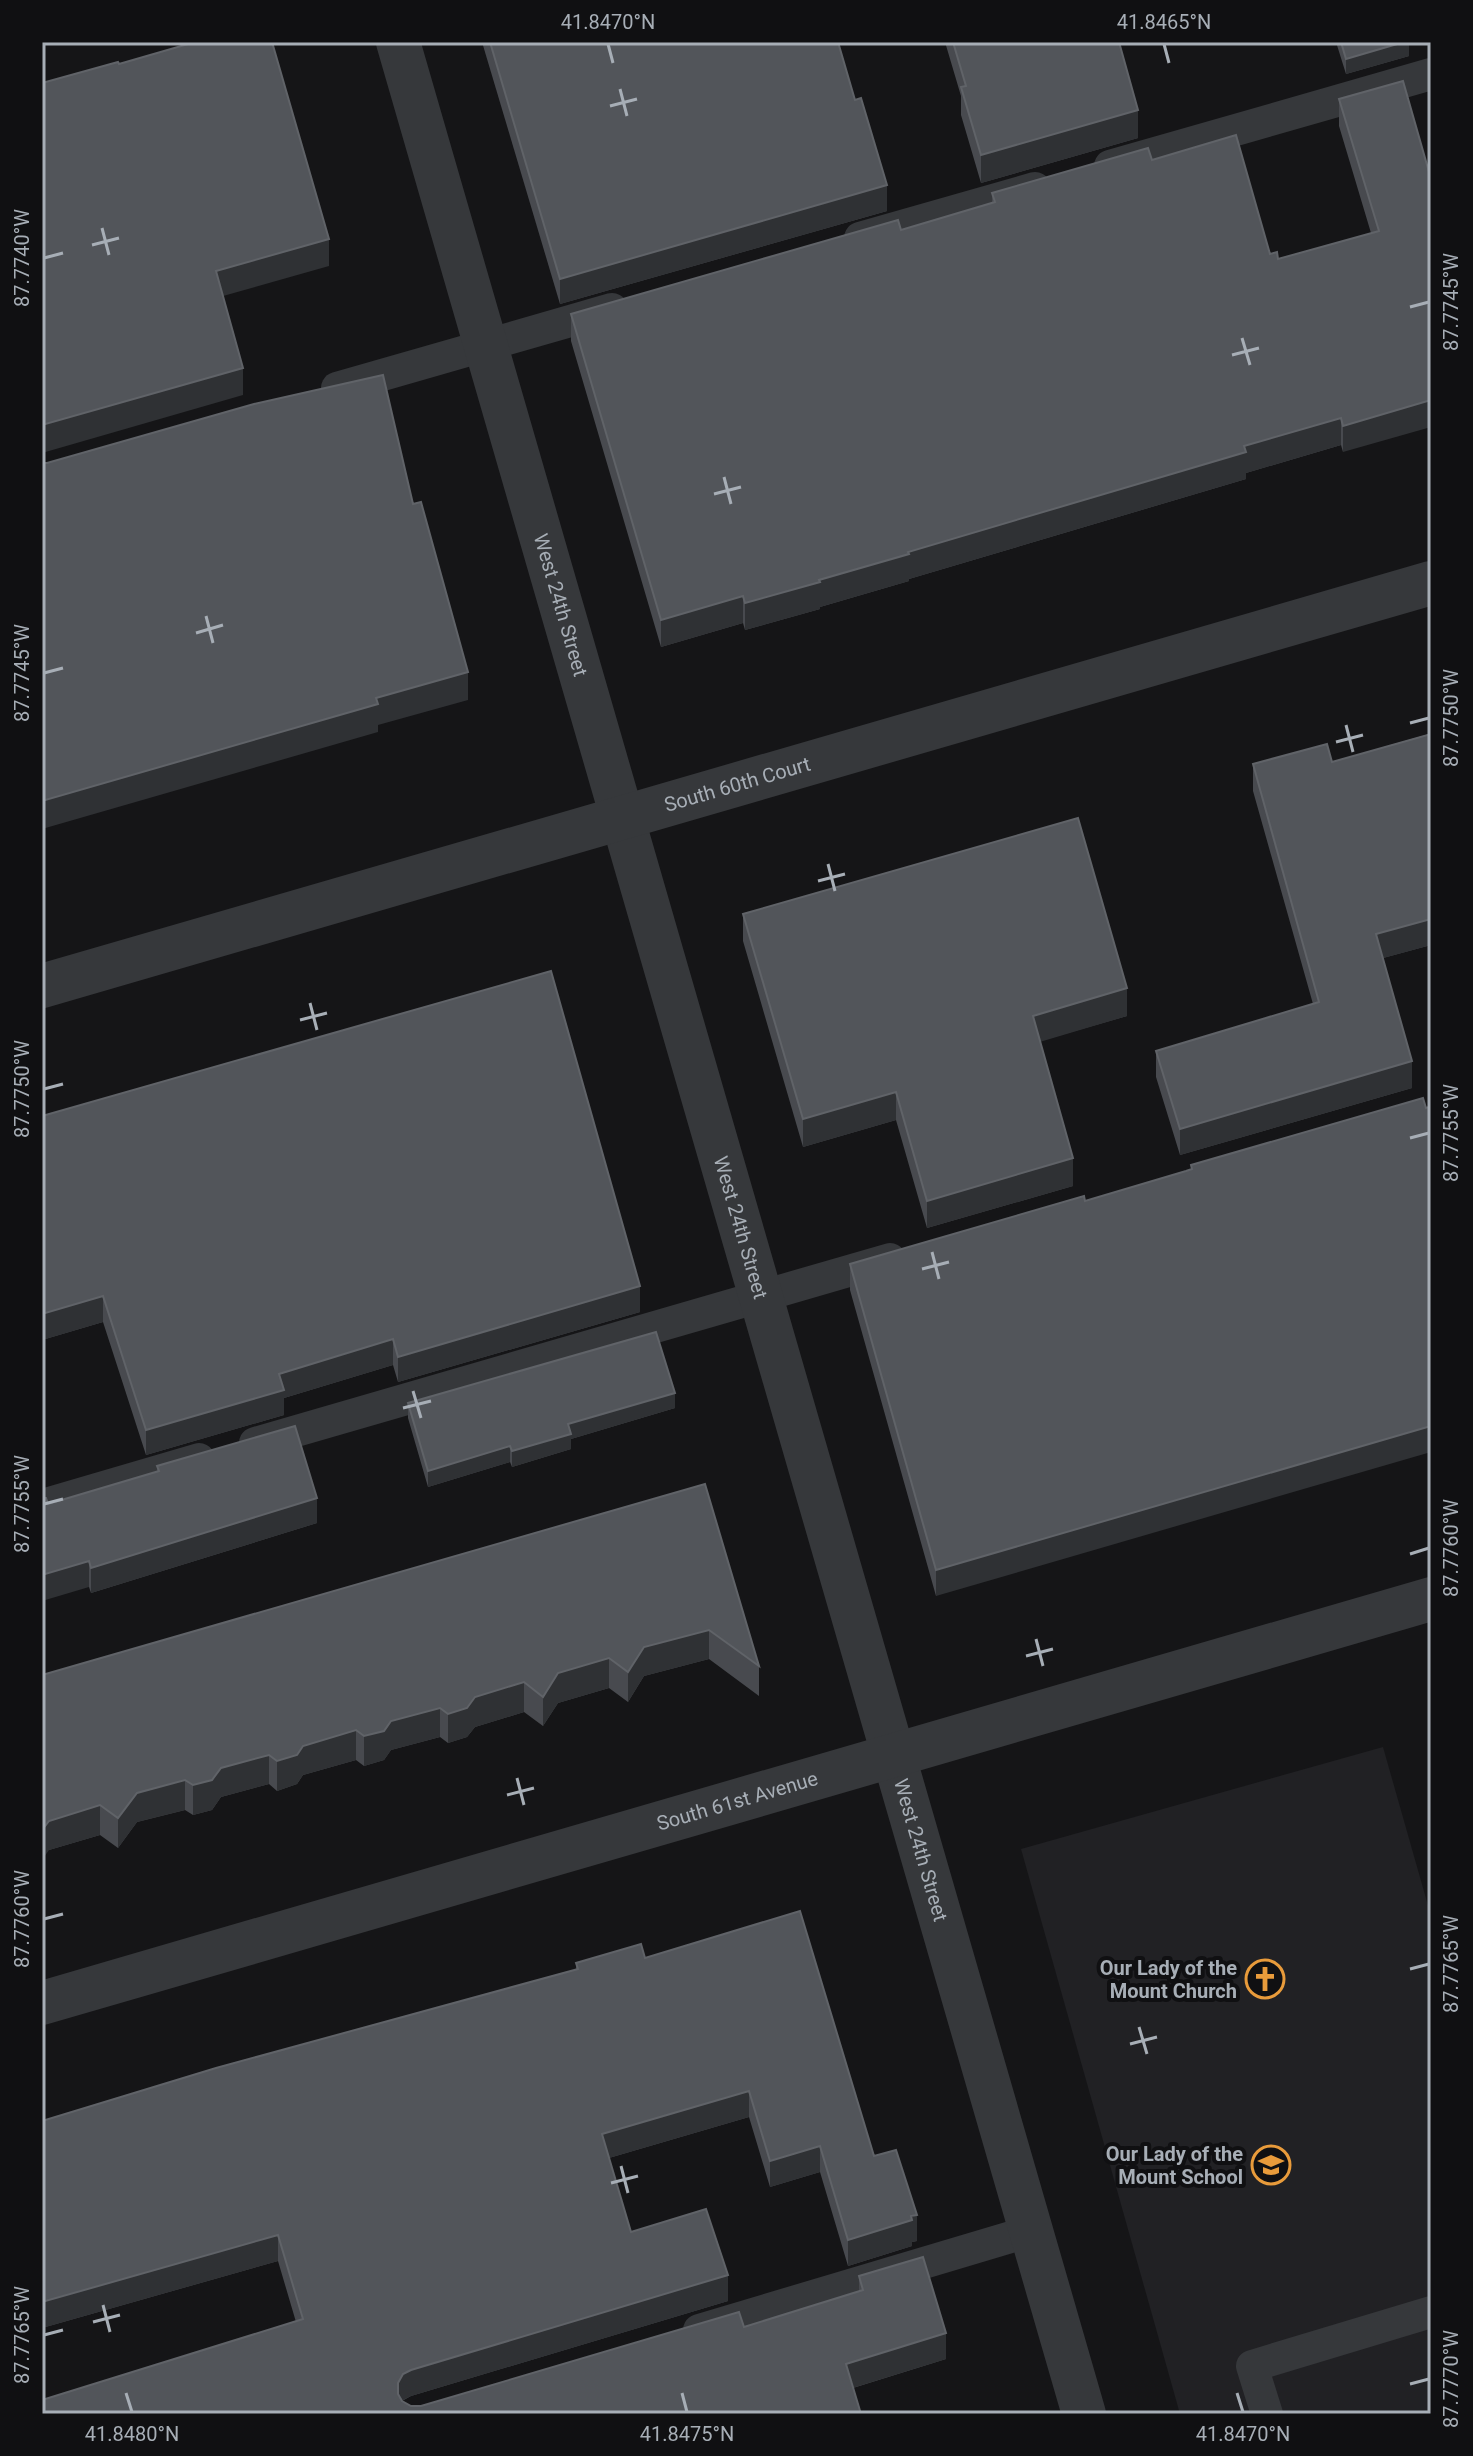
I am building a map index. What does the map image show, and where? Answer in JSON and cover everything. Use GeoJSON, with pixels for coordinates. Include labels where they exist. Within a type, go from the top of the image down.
{"type":"FeatureCollection","features":[{"type":"Feature","properties":{"kind":"street","name":"West 24th Street"},"geometry":{"type":"LineString","coordinates":[[398,42],[1084,2414]]}},
{"type":"Feature","properties":{"kind":"street","name":"South 60th Court"},"geometry":{"type":"LineString","coordinates":[[42,986],[1431,583]]}},
{"type":"Feature","properties":{"kind":"street","name":"South 61st Avenue"},"geometry":{"type":"LineString","coordinates":[[42,2003],[1431,1599]]}},
{"type":"Feature","properties":{"kind":"lane"},"geometry":{"type":"LineString","coordinates":[[825,248],[1431,74]]}},
{"type":"Feature","properties":{"kind":"lane"},"geometry":{"type":"LineString","coordinates":[[312,396],[643,300]]}},
{"type":"Feature","properties":{"kind":"lane"},"geometry":{"type":"LineString","coordinates":[[42,1505],[913,1252]]}},
{"type":"Feature","properties":{"kind":"lane"},"geometry":{"type":"LineString","coordinates":[[671,2338],[1031,2231]]}},
{"type":"Feature","properties":{"kind":"lane"},"geometry":{"type":"LineString","coordinates":[[1267,2414],[1252,2366],[1431,2312]]}},
{"type":"Feature","properties":{"kind":"shaded area","name":"Our Lady of the Mount School"},"geometry":{"type":"Polygon","coordinates":[[[1383,1747],[1431,1916],[1431,2414],[1180,2414],[1021,1849],[1383,1747]]]}},
{"type":"Feature","properties":{"kind":"building"},"geometry":{"type":"Polygon","coordinates":[[[195,42],[272,42],[329,239],[216,271],[243,368],[42,425],[42,83],[195,42]]]}},
{"type":"Feature","properties":{"kind":"building"},"geometry":{"type":"Polygon","coordinates":[[[490,42],[838,42],[855,100],[861,98],[887,185],[560,279],[490,42]]]}},
{"type":"Feature","properties":{"kind":"building"},"geometry":{"type":"Polygon","coordinates":[[[953,42],[1119,42],[1138,110],[981,155],[961,87],[966,86],[953,42]]]}},
{"type":"Feature","properties":{"kind":"building"},"geometry":{"type":"Polygon","coordinates":[[[1341,42],[1404,42],[1346,59],[1341,42]]]}},
{"type":"Feature","properties":{"kind":"building"},"geometry":{"type":"Polygon","coordinates":[[[1403,81],[1431,179],[1431,400],[1343,426],[1341,418],[1244,446],[1246,452],[908,552],[820,582],[745,603],[743,596],[661,620],[571,314],[898,220],[901,230],[995,202],[992,193],[1148,148],[1152,160],[1236,135],[1270,254],[1277,252],[1278,259],[1379,231],[1339,99],[1403,81]]]}},
{"type":"Feature","properties":{"kind":"building"},"geometry":{"type":"Polygon","coordinates":[[[383,375],[413,504],[421,502],[468,672],[376,698],[378,704],[42,801],[42,463],[254,404],[383,375]]]}},
{"type":"Feature","properties":{"kind":"building"},"geometry":{"type":"Polygon","coordinates":[[[1431,734],[1431,919],[1376,934],[1412,1061],[1180,1129],[1156,1051],[1319,1002],[1253,764],[1327,744],[1332,762],[1431,734]]]}},
{"type":"Feature","properties":{"kind":"building"},"geometry":{"type":"Polygon","coordinates":[[[1078,818],[1127,988],[1033,1016],[1073,1158],[927,1201],[896,1092],[803,1119],[743,914],[1078,818]]]}},
{"type":"Feature","properties":{"kind":"building"},"geometry":{"type":"Polygon","coordinates":[[[551,971],[640,1286],[398,1357],[393,1339],[279,1374],[284,1390],[146,1430],[103,1296],[42,1314],[42,1116],[551,971]]]}},
{"type":"Feature","properties":{"kind":"building"},"geometry":{"type":"Polygon","coordinates":[[[1423,1098],[1431,1115],[1431,1426],[936,1570],[850,1264],[1084,1196],[1085,1201],[1192,1169],[1191,1165],[1423,1098]]]}},
{"type":"Feature","properties":{"kind":"building"},"geometry":{"type":"Polygon","coordinates":[[[656,1332],[675,1393],[568,1424],[571,1434],[512,1451],[510,1446],[428,1471],[408,1403],[656,1332]]]}},
{"type":"Feature","properties":{"kind":"building"},"geometry":{"type":"Polygon","coordinates":[[[295,1426],[317,1498],[91,1568],[89,1561],[42,1575],[42,1498],[46,1498],[48,1504],[159,1471],[157,1466],[295,1426]]]}},
{"type":"Feature","properties":{"kind":"building"},"geometry":{"type":"Polygon","coordinates":[[[705,1484],[759,1666],[709,1630],[644,1647],[628,1672],[609,1658],[558,1673],[543,1697],[524,1682],[475,1697],[467,1708],[448,1714],[440,1708],[391,1721],[384,1731],[364,1736],[356,1730],[303,1746],[297,1755],[277,1761],[269,1755],[221,1768],[212,1780],[193,1785],[185,1780],[137,1793],[118,1818],[100,1805],[49,1821],[42,1830],[42,1675],[705,1484]]]}},
{"type":"Feature","properties":{"kind":"building"},"geometry":{"type":"Polygon","coordinates":[[[800,1911],[874,2156],[896,2150],[917,2215],[911,2216],[912,2220],[848,2240],[820,2146],[770,2161],[749,2091],[602,2134],[631,2232],[706,2209],[728,2275],[411,2370],[403,2374],[398,2383],[398,2394],[402,2401],[411,2406],[421,2406],[739,2312],[744,2327],[863,2290],[859,2276],[923,2257],[946,2333],[846,2364],[861,2414],[42,2414],[42,2400],[303,2319],[278,2235],[42,2302],[42,2121],[216,2068],[578,1969],[576,1963],[641,1944],[645,1958],[800,1911]]]}},
{"type":"Feature","properties":{"kind":"place","name":"Our Lady of the Mount Church"},"geometry":{"type":"Point","coordinates":[1265,1979]}},
{"type":"Feature","properties":{"kind":"place","name":"Our Lady of the Mount School"},"geometry":{"type":"Point","coordinates":[1271,2165]}}]}
